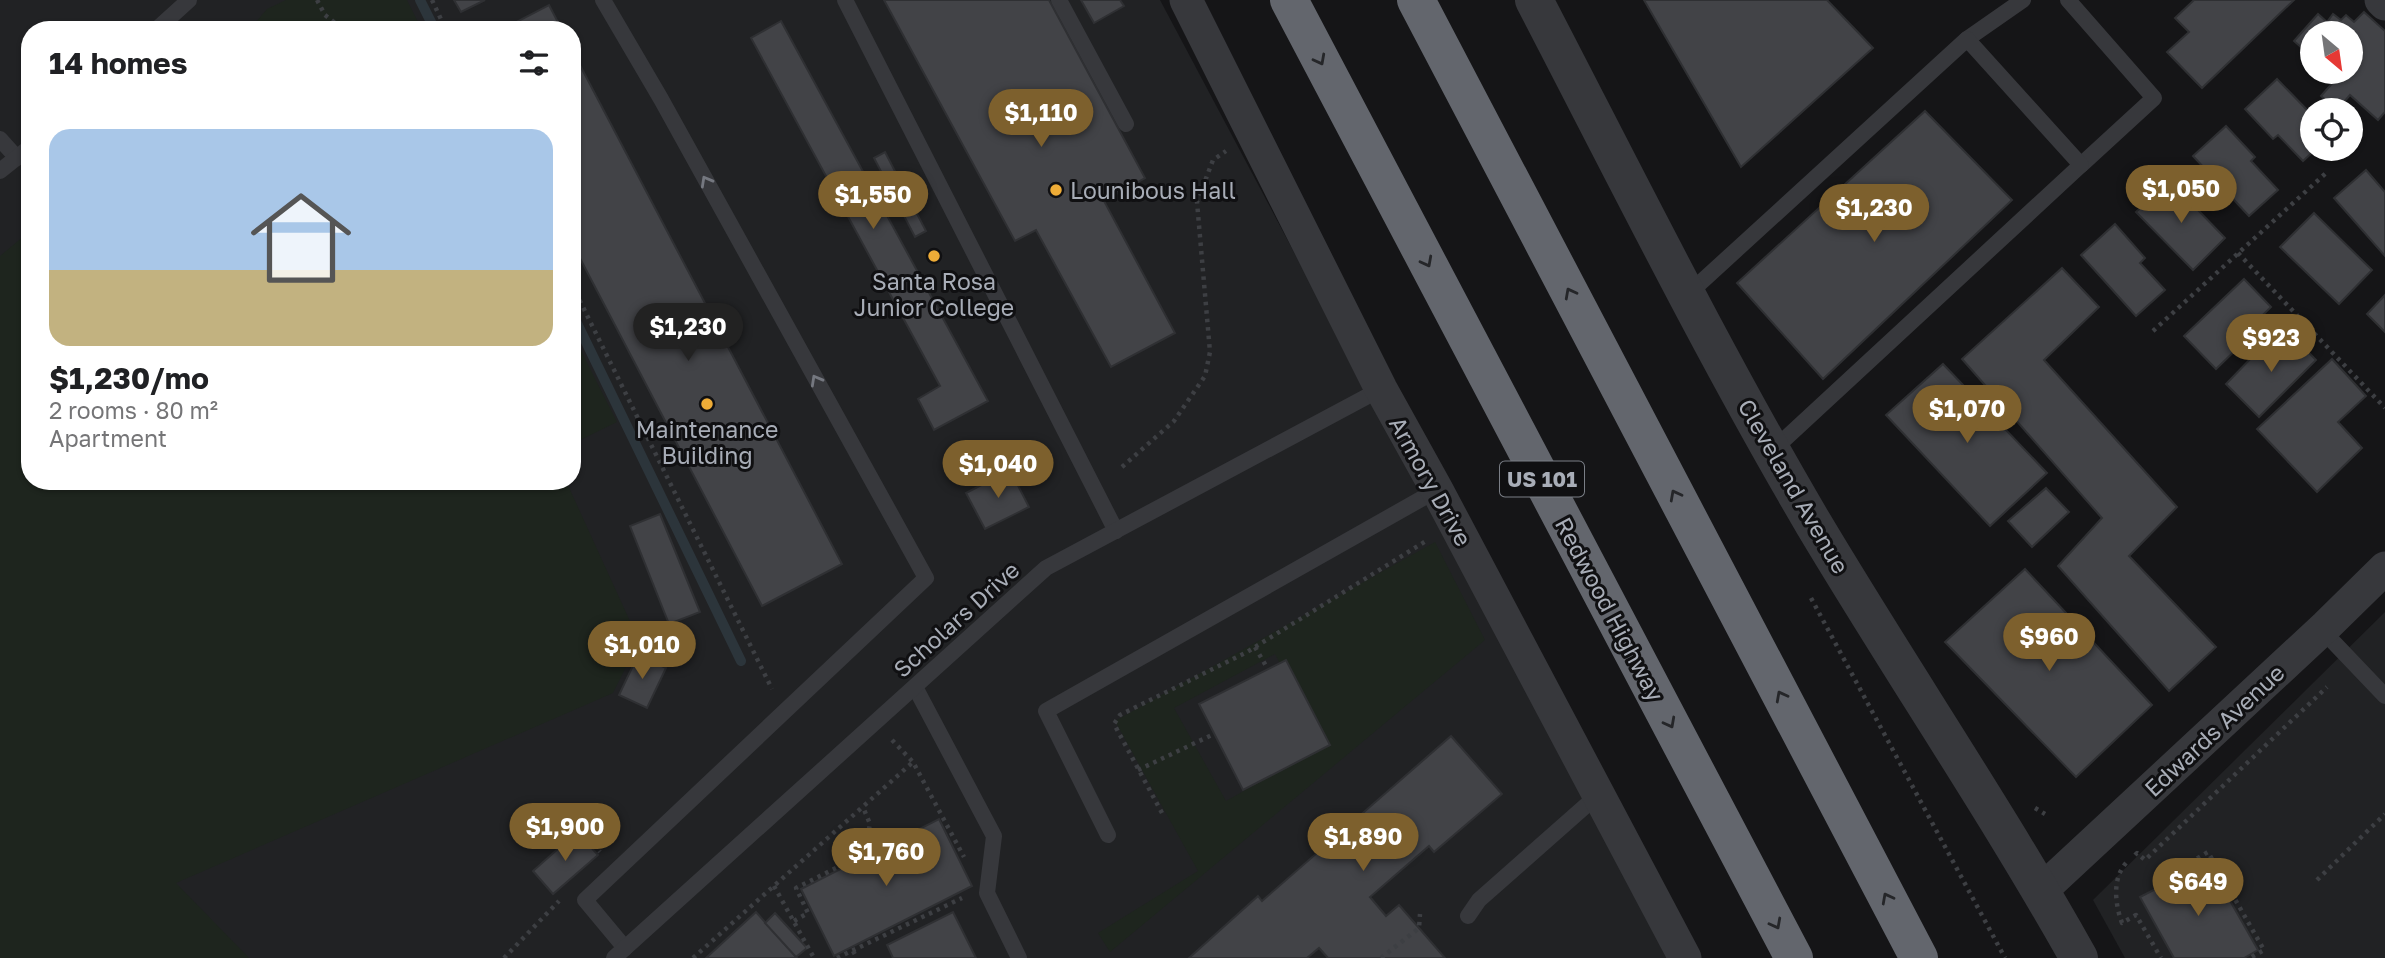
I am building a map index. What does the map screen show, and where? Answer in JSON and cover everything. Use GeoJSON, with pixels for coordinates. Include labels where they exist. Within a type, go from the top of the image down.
{"type":"FeatureCollection","features":[{"type":"Feature","properties":{"kind":"highway","name":"Redwood Highway"},"geometry":{"type":"LineString","coordinates":[[1289,0],[1794,958]]}},
{"type":"Feature","properties":{"kind":"highway"},"geometry":{"type":"LineString","coordinates":[[1416,0],[1919,958]]}},
{"type":"Feature","properties":{"kind":"street","name":"Armory Drive"},"geometry":{"type":"LineString","coordinates":[[1186,0],[1381,389],[1685,958]]}},
{"type":"Feature","properties":{"kind":"street","name":"Cleveland Avenue"},"geometry":{"type":"LineString","coordinates":[[1534,0],[1687,295],[1772,451],[1814,524],[2041,891],[2079,958]]}},
{"type":"Feature","properties":{"kind":"street","name":"Edwards Avenue"},"geometry":{"type":"LineString","coordinates":[[2041,891],[2385,568]]}},
{"type":"Feature","properties":{"kind":"lane"},"geometry":{"type":"LineString","coordinates":[[166,21],[188,0]]}},
{"type":"Feature","properties":{"kind":"lane"},"geometry":{"type":"LineString","coordinates":[[603,0],[661,99],[926,578],[586,900],[619,953]]}},
{"type":"Feature","properties":{"kind":"lane"},"geometry":{"type":"LineString","coordinates":[[845,0],[1116,531]]}},
{"type":"Feature","properties":{"kind":"lane"},"geometry":{"type":"LineString","coordinates":[[1059,0],[1126,124]]}},
{"type":"Feature","properties":{"kind":"lane"},"geometry":{"type":"LineString","coordinates":[[1687,295],[1967,39],[2023,0]]}},
{"type":"Feature","properties":{"kind":"lane"},"geometry":{"type":"LineString","coordinates":[[1772,451],[2154,98],[2068,0]]}},
{"type":"Feature","properties":{"kind":"lane"},"geometry":{"type":"LineString","coordinates":[[1967,39],[2081,165]]}},
{"type":"Feature","properties":{"kind":"lane"},"geometry":{"type":"LineString","coordinates":[[0,139],[17,158]]}},
{"type":"Feature","properties":{"kind":"lane"},"geometry":{"type":"LineString","coordinates":[[0,171],[21,154]]}},
{"type":"Feature","properties":{"kind":"lane","name":"Scholars Drive"},"geometry":{"type":"LineString","coordinates":[[619,953],[1046,568],[1381,389]]}},
{"type":"Feature","properties":{"kind":"lane"},"geometry":{"type":"LineString","coordinates":[[1108,835],[1046,711],[1437,490]]}},
{"type":"Feature","properties":{"kind":"lane"},"geometry":{"type":"LineString","coordinates":[[2322,630],[2385,696]]}},
{"type":"Feature","properties":{"kind":"lane"},"geometry":{"type":"LineString","coordinates":[[915,687],[994,836],[987,893],[1019,958]]}},
{"type":"Feature","properties":{"kind":"lane"},"geometry":{"type":"LineString","coordinates":[[1468,916],[1479,900],[1599,794]]}},
{"type":"Feature","properties":{"kind":"path"},"geometry":{"type":"LineString","coordinates":[[317,0],[325,15],[333,21]]}},
{"type":"Feature","properties":{"kind":"path"},"geometry":{"type":"LineString","coordinates":[[432,0],[442,21]]}},
{"type":"Feature","properties":{"kind":"path"},"geometry":{"type":"LineString","coordinates":[[1122,467],[1174,421],[1205,376],[1210,352],[1197,202],[1213,160],[1235,144]]}},
{"type":"Feature","properties":{"kind":"path"},"geometry":{"type":"LineString","coordinates":[[2152,331],[2326,173]]}},
{"type":"Feature","properties":{"kind":"path"},"geometry":{"type":"LineString","coordinates":[[2238,253],[2385,408]]}},
{"type":"Feature","properties":{"kind":"path"},"geometry":{"type":"LineString","coordinates":[[581,303],[784,713]]}},
{"type":"Feature","properties":{"kind":"path"},"geometry":{"type":"LineString","coordinates":[[1163,813],[1114,724],[1120,715],[1255,647],[1428,540]]}},
{"type":"Feature","properties":{"kind":"path"},"geometry":{"type":"LineString","coordinates":[[1255,647],[1266,666]]}},
{"type":"Feature","properties":{"kind":"path"},"geometry":{"type":"LineString","coordinates":[[2161,958],[2136,915],[2122,923],[2116,898],[2122,868],[2137,852],[2145,860],[2327,687]]}},
{"type":"Feature","properties":{"kind":"path"},"geometry":{"type":"LineString","coordinates":[[1138,770],[1214,734]]}},
{"type":"Feature","properties":{"kind":"path"},"geometry":{"type":"LineString","coordinates":[[693,958],[914,762],[969,866]]}},
{"type":"Feature","properties":{"kind":"path"},"geometry":{"type":"LineString","coordinates":[[793,921],[808,913],[796,888],[864,854],[870,824],[863,807]]}},
{"type":"Feature","properties":{"kind":"path"},"geometry":{"type":"LineString","coordinates":[[2317,880],[2385,814]]}},
{"type":"Feature","properties":{"kind":"path"},"geometry":{"type":"LineString","coordinates":[[2161,886],[2158,881],[2208,852],[2264,950],[2250,958]]}},
{"type":"Feature","properties":{"kind":"path"},"geometry":{"type":"LineString","coordinates":[[774,886],[814,958]]}},
{"type":"Feature","properties":{"kind":"path"},"geometry":{"type":"LineString","coordinates":[[836,958],[964,896]]}},
{"type":"Feature","properties":{"kind":"path"},"geometry":{"type":"LineString","coordinates":[[504,958],[563,897]]}},
{"type":"Feature","properties":{"kind":"path"},"geometry":{"type":"LineString","coordinates":[[1381,958],[1419,928],[1420,914]]}},
{"type":"Feature","properties":{"kind":"path"},"geometry":{"type":"LineString","coordinates":[[853,951],[857,958]]}},
{"type":"Feature","properties":{"kind":"shaded area","name":"Santa Rosa Junior College"},"geometry":{"type":"Polygon","coordinates":[[[0,0],[1160,0],[1669,958],[0,958],[0,0]]]}},
{"type":"Feature","properties":{"kind":"shaded area"},"geometry":{"type":"Polygon","coordinates":[[[286,0],[407,0],[418,21],[257,21],[267,9],[286,0]]]}},
{"type":"Feature","properties":{"kind":"shaded area"},"geometry":{"type":"Polygon","coordinates":[[[21,238],[21,490],[570,490],[639,641],[613,693],[176,883],[249,958],[0,958],[0,256],[21,238]]]}},
{"type":"Feature","properties":{"kind":"shaded area"},"geometry":{"type":"Polygon","coordinates":[[[581,351],[617,422],[581,440],[581,351]]]}},
{"type":"Feature","properties":{"kind":"shaded area"},"geometry":{"type":"Polygon","coordinates":[[[1435,542],[1485,640],[1110,952],[1098,933],[1198,871],[1115,721],[1435,542]],[[1275,654],[1174,708],[1226,801],[1324,746],[1275,654]]]}},
{"type":"Feature","properties":{"kind":"shaded area"},"geometry":{"type":"Polygon","coordinates":[[[2385,612],[2385,958],[2125,958],[2093,900],[2385,612]]]}},
{"type":"Feature","properties":{"kind":"building"},"geometry":{"type":"Polygon","coordinates":[[[454,0],[485,0],[461,12],[454,0]]]}},
{"type":"Feature","properties":{"kind":"building","name":"Lounibous Hall"},"geometry":{"type":"Polygon","coordinates":[[[884,0],[1049,0],[1145,178],[1104,201],[1175,333],[1111,367],[1036,230],[1015,241],[884,0]]]}},
{"type":"Feature","properties":{"kind":"building"},"geometry":{"type":"Polygon","coordinates":[[[1081,0],[1120,0],[1124,6],[1094,23],[1081,0]]]}},
{"type":"Feature","properties":{"kind":"building"},"geometry":{"type":"Polygon","coordinates":[[[1644,0],[1827,0],[1873,48],[1741,167],[1644,0]]]}},
{"type":"Feature","properties":{"kind":"building"},"geometry":{"type":"Polygon","coordinates":[[[2194,0],[2294,0],[2202,88],[2167,52],[2189,32],[2175,18],[2194,0]]]}},
{"type":"Feature","properties":{"kind":"building"},"geometry":{"type":"Polygon","coordinates":[[[549,5],[557,21],[518,21],[549,5]]]}},
{"type":"Feature","properties":{"kind":"building"},"geometry":{"type":"Polygon","coordinates":[[[2364,12],[2385,31],[2385,112],[2378,120],[2363,107],[2363,98],[2353,98],[2350,95],[2347,98],[2321,96],[2332,84],[2363,84],[2363,21],[2355,21],[2364,12]]]}},
{"type":"Feature","properties":{"kind":"building"},"geometry":{"type":"Polygon","coordinates":[[[2318,14],[2326,21],[2312,21],[2318,14]]]}},
{"type":"Feature","properties":{"kind":"building"},"geometry":{"type":"Polygon","coordinates":[[[2333,14],[2341,20],[2346,15],[2353,21],[2328,21],[2333,14]]]}},
{"type":"Feature","properties":{"kind":"building"},"geometry":{"type":"Polygon","coordinates":[[[781,21],[988,401],[934,430],[918,399],[940,386],[751,38],[781,21]]]}},
{"type":"Feature","properties":{"kind":"building"},"geometry":{"type":"Polygon","coordinates":[[[2300,34],[2300,46],[2294,41],[2300,34]]]}},
{"type":"Feature","properties":{"kind":"building","name":"Maintenance Building"},"geometry":{"type":"Polygon","coordinates":[[[581,67],[842,564],[762,606],[581,260],[581,67]]]}},
{"type":"Feature","properties":{"kind":"building"},"geometry":{"type":"Polygon","coordinates":[[[2277,79],[2300,103],[2300,158],[2278,135],[2273,139],[2245,109],[2277,79]]]}},
{"type":"Feature","properties":{"kind":"building"},"geometry":{"type":"Polygon","coordinates":[[[1925,111],[2012,200],[1823,379],[1737,283],[1925,111]]]}},
{"type":"Feature","properties":{"kind":"building"},"geometry":{"type":"Polygon","coordinates":[[[2226,126],[2255,157],[2251,161],[2278,190],[2249,216],[2193,156],[2226,126]]]}},
{"type":"Feature","properties":{"kind":"building"},"geometry":{"type":"Polygon","coordinates":[[[885,152],[926,231],[915,237],[874,158],[885,152]]]}},
{"type":"Feature","properties":{"kind":"building"},"geometry":{"type":"Polygon","coordinates":[[[2366,170],[2385,192],[2385,256],[2334,198],[2366,170]]]}},
{"type":"Feature","properties":{"kind":"building"},"geometry":{"type":"Polygon","coordinates":[[[2169,180],[2225,238],[2193,270],[2136,212],[2169,180]]]}},
{"type":"Feature","properties":{"kind":"building"},"geometry":{"type":"Polygon","coordinates":[[[2314,213],[2372,270],[2339,304],[2280,247],[2314,213]]]}},
{"type":"Feature","properties":{"kind":"building"},"geometry":{"type":"Polygon","coordinates":[[[2115,224],[2145,258],[2140,263],[2165,290],[2136,316],[2081,255],[2115,224]]]}},
{"type":"Feature","properties":{"kind":"building"},"geometry":{"type":"Polygon","coordinates":[[[2062,268],[2099,307],[2044,360],[2177,507],[2129,556],[2216,647],[2169,691],[2058,566],[2102,518],[1962,359],[2062,268]]]}},
{"type":"Feature","properties":{"kind":"building"},"geometry":{"type":"Polygon","coordinates":[[[2244,279],[2271,307],[2241,336],[2245,341],[2216,369],[2184,336],[2244,279]]]}},
{"type":"Feature","properties":{"kind":"building"},"geometry":{"type":"Polygon","coordinates":[[[2385,295],[2385,332],[2367,314],[2385,295]]]}},
{"type":"Feature","properties":{"kind":"building"},"geometry":{"type":"Polygon","coordinates":[[[2288,331],[2316,360],[2259,417],[2226,384],[2258,351],[2263,356],[2288,331]]]}},
{"type":"Feature","properties":{"kind":"building"},"geometry":{"type":"Polygon","coordinates":[[[2332,359],[2366,396],[2338,422],[2362,448],[2317,492],[2257,429],[2332,359]]]}},
{"type":"Feature","properties":{"kind":"building"},"geometry":{"type":"Polygon","coordinates":[[[1943,364],[2047,473],[1990,526],[1886,415],[1943,364]]]}},
{"type":"Feature","properties":{"kind":"building"},"geometry":{"type":"Polygon","coordinates":[[[1010,470],[1029,507],[985,529],[966,493],[1010,470]]]}},
{"type":"Feature","properties":{"kind":"building"},"geometry":{"type":"Polygon","coordinates":[[[2046,488],[2069,512],[2032,547],[2008,521],[2046,488]]]}},
{"type":"Feature","properties":{"kind":"building"},"geometry":{"type":"Polygon","coordinates":[[[660,514],[700,612],[669,624],[630,526],[660,514]]]}},
{"type":"Feature","properties":{"kind":"building"},"geometry":{"type":"Polygon","coordinates":[[[2025,569],[2152,705],[2076,777],[1945,642],[2025,569]]]}},
{"type":"Feature","properties":{"kind":"building"},"geometry":{"type":"Polygon","coordinates":[[[638,655],[666,668],[647,708],[619,695],[638,655]]]}},
{"type":"Feature","properties":{"kind":"building"},"geometry":{"type":"Polygon","coordinates":[[[1286,660],[1330,745],[1243,790],[1199,704],[1286,660]]]}},
{"type":"Feature","properties":{"kind":"building"},"geometry":{"type":"Polygon","coordinates":[[[1451,736],[1502,794],[1434,852],[1429,846],[1370,897],[1386,916],[1399,905],[1445,958],[1328,958],[1319,948],[1307,958],[1189,958],[1258,896],[1262,901],[1451,736]]]}},
{"type":"Feature","properties":{"kind":"building"},"geometry":{"type":"Polygon","coordinates":[[[939,819],[972,886],[834,956],[801,889],[939,819]]]}},
{"type":"Feature","properties":{"kind":"building"},"geometry":{"type":"Polygon","coordinates":[[[577,832],[598,855],[553,894],[533,871],[577,832]]]}},
{"type":"Feature","properties":{"kind":"building"},"geometry":{"type":"Polygon","coordinates":[[[2208,862],[2258,950],[2244,958],[2174,958],[2140,897],[2208,862]]]}},
{"type":"Feature","properties":{"kind":"building"},"geometry":{"type":"Polygon","coordinates":[[[756,912],[797,958],[706,958],[756,912]]]}},
{"type":"Feature","properties":{"kind":"building"},"geometry":{"type":"Polygon","coordinates":[[[953,912],[976,958],[893,958],[887,945],[953,912]]]}},
{"type":"Feature","properties":{"kind":"building"},"geometry":{"type":"Polygon","coordinates":[[[775,913],[807,948],[796,957],[765,923],[775,913]]]}},
{"type":"Feature","properties":{"kind":"waterway"},"geometry":{"type":"LineString","coordinates":[[420,0],[430,21]]}},
{"type":"Feature","properties":{"kind":"waterway"},"geometry":{"type":"LineString","coordinates":[[581,332],[741,661]]}},
{"type":"Feature","properties":{"kind":"place","name":"Lounibous Hall"},"geometry":{"type":"Point","coordinates":[1056,190]}},
{"type":"Feature","properties":{"kind":"place","name":"Santa Rosa Junior College"},"geometry":{"type":"Point","coordinates":[934,256]}},
{"type":"Feature","properties":{"kind":"place","name":"Maintenance Building"},"geometry":{"type":"Point","coordinates":[707,404]}}]}
